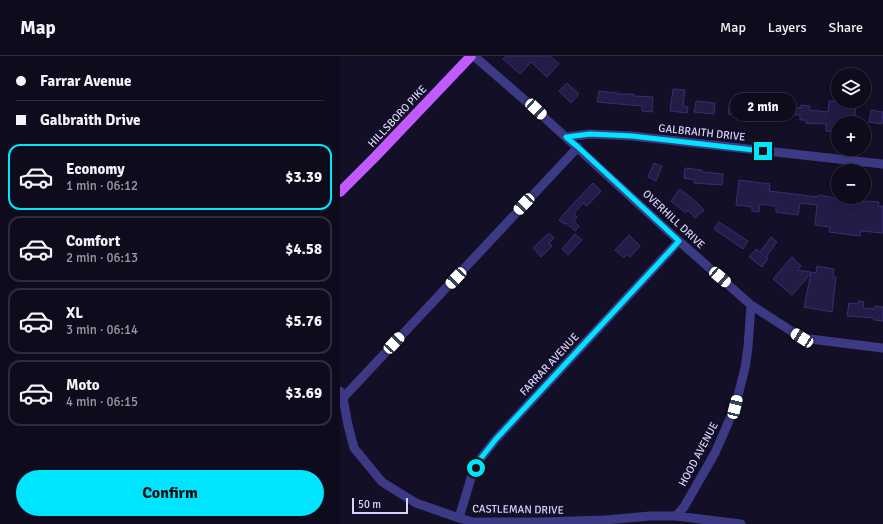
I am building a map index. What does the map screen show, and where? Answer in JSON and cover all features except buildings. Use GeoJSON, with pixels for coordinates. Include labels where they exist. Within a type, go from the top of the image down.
{"type":"FeatureCollection","features":[{"type":"Feature","properties":{"kind":"main road","name":"HILLSBORO PIKE"},"geometry":{"type":"LineString","coordinates":[[340,192],[471,56]]}},
{"type":"Feature","properties":{"kind":"street","name":"OVERHILL DRIVE"},"geometry":{"type":"LineString","coordinates":[[474,56],[536,109],[679,241],[751,305],[802,338],[883,348]]}},
{"type":"Feature","properties":{"kind":"street","name":"GALBRAITH DRIVE"},"geometry":{"type":"LineString","coordinates":[[566,137],[590,134],[632,136],[883,164]]}},
{"type":"Feature","properties":{"kind":"street"},"geometry":{"type":"LineString","coordinates":[[341,395],[578,147]]}},
{"type":"Feature","properties":{"kind":"street","name":"FARRAR AVENUE"},"geometry":{"type":"LineString","coordinates":[[459,518],[471,478],[481,458],[496,439],[679,241]]}},
{"type":"Feature","properties":{"kind":"street","name":"HOOD AVENUE"},"geometry":{"type":"LineString","coordinates":[[676,516],[684,506],[715,453],[735,407],[745,368],[751,305]]}},
{"type":"Feature","properties":{"kind":"street","name":"CASTLEMAN DRIVE"},"geometry":{"type":"LineString","coordinates":[[341,395],[354,448],[382,482],[416,503],[459,518],[473,522],[543,522],[676,516],[741,524]]}},
{"type":"Feature","properties":{"kind":"route"},"geometry":{"type":"LineString","coordinates":[[476,468],[481,458],[496,439],[679,241],[566,137],[590,134],[632,136],[763,151]]}}]}
